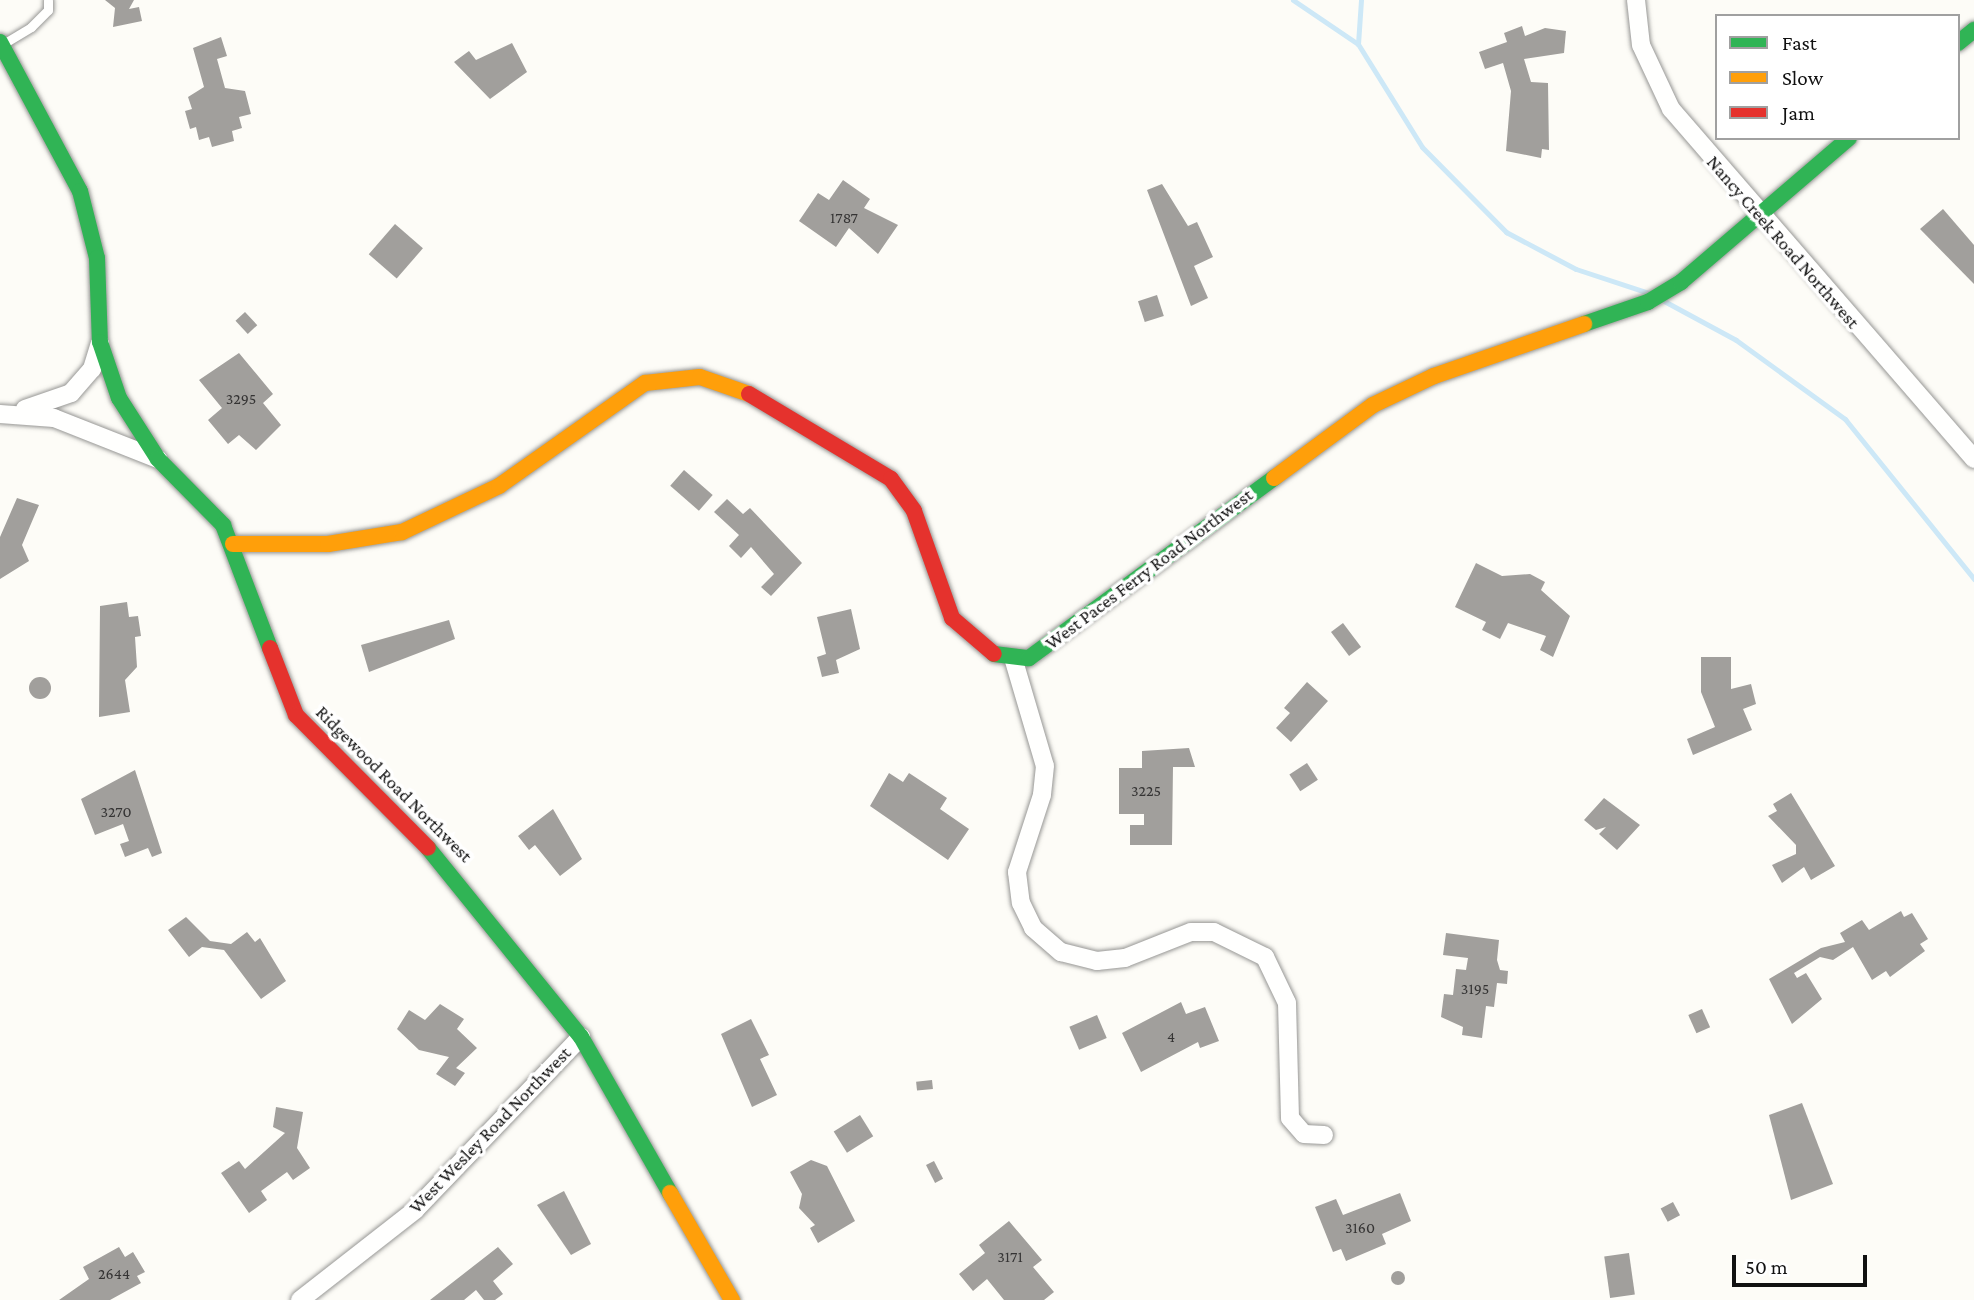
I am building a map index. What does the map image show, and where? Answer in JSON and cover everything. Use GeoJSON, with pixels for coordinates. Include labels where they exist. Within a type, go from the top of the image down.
{"type":"FeatureCollection","features":[{"type":"Feature","properties":{"kind":"street","name":"Nancy Creek Road Northwest"},"geometry":{"type":"LineString","coordinates":[[1636,0],[1642,45],[1671,109],[1759,217],[1974,460]]}},
{"type":"Feature","properties":{"kind":"street"},"geometry":{"type":"LineString","coordinates":[[1960,41],[1974,30]]}},
{"type":"Feature","properties":{"kind":"street","name":"Ridgewood Road Northwest"},"geometry":{"type":"LineString","coordinates":[[1,43],[80,191],[97,258],[100,342],[120,398],[158,459],[233,544],[268,655],[296,715],[462,883],[581,1037],[732,1300]]}},
{"type":"Feature","properties":{"kind":"street","name":"West Paces Ferry Road Northwest"},"geometry":{"type":"LineString","coordinates":[[1014,661],[1069,631],[1373,405],[1434,376],[1648,302],[1759,217],[1847,140]]}},
{"type":"Feature","properties":{"kind":"street"},"geometry":{"type":"LineString","coordinates":[[2,414],[71,393],[92,369],[100,342]]}},
{"type":"Feature","properties":{"kind":"street"},"geometry":{"type":"LineString","coordinates":[[233,544],[328,544],[402,532],[499,486],[645,383],[700,377],[751,395],[891,479],[914,511],[952,618],[978,645],[1014,661],[1045,766],[1042,795],[1017,872],[1021,903],[1033,928],[1061,952],[1097,961],[1203,932],[1236,938],[1265,957],[1287,1003],[1290,1118],[1304,1134],[1324,1135]]}},
{"type":"Feature","properties":{"kind":"street"},"geometry":{"type":"LineString","coordinates":[[2,414],[54,418],[158,459]]}},
{"type":"Feature","properties":{"kind":"street","name":"West Wesley Road Northwest"},"geometry":{"type":"LineString","coordinates":[[300,1300],[415,1210],[581,1037]]}},
{"type":"Feature","properties":{"kind":"lane"},"geometry":{"type":"LineString","coordinates":[[1,43],[31,27],[48,10],[48,0]]}},
{"type":"Feature","properties":{"kind":"building"},"geometry":{"type":"Polygon","coordinates":[[[105,0],[134,0],[129,9],[139,7],[142,21],[113,27],[115,8],[105,0]]]}},
{"type":"Feature","properties":{"kind":"building"},"geometry":{"type":"Polygon","coordinates":[[[1522,26],[1525,36],[1545,28],[1566,31],[1564,53],[1524,59],[1531,82],[1548,83],[1549,150],[1542,149],[1541,158],[1506,151],[1511,91],[1503,63],[1485,69],[1479,52],[1507,42],[1504,33],[1522,26]]]}},
{"type":"Feature","properties":{"kind":"building"},"geometry":{"type":"Polygon","coordinates":[[[221,37],[227,56],[217,59],[225,88],[245,91],[251,114],[239,117],[242,128],[232,131],[234,141],[212,147],[209,137],[199,140],[196,127],[190,129],[185,111],[192,109],[188,97],[204,87],[193,48],[221,37]]]}},
{"type":"Feature","properties":{"kind":"building"},"geometry":{"type":"Polygon","coordinates":[[[512,43],[527,72],[490,99],[454,62],[469,51],[476,60],[512,43]]]}},
{"type":"Feature","properties":{"kind":"building"},"geometry":{"type":"Polygon","coordinates":[[[843,180],[870,199],[864,208],[898,225],[878,254],[849,228],[836,247],[799,221],[818,193],[829,200],[843,180]]]}},
{"type":"Feature","properties":{"kind":"building"},"geometry":{"type":"Polygon","coordinates":[[[1162,184],[1188,226],[1197,222],[1213,257],[1194,266],[1208,298],[1191,306],[1147,190],[1162,184]]]}},
{"type":"Feature","properties":{"kind":"building"},"geometry":{"type":"Polygon","coordinates":[[[1943,209],[1974,245],[1974,284],[1920,229],[1943,209]]]}},
{"type":"Feature","properties":{"kind":"building"},"geometry":{"type":"Polygon","coordinates":[[[395,224],[423,248],[397,278],[369,254],[395,224]]]}},
{"type":"Feature","properties":{"kind":"building"},"geometry":{"type":"Polygon","coordinates":[[[1157,295],[1164,316],[1145,322],[1138,301],[1157,295]]]}},
{"type":"Feature","properties":{"kind":"building"},"geometry":{"type":"Polygon","coordinates":[[[245,312],[257,325],[248,334],[235,321],[245,312]]]}},
{"type":"Feature","properties":{"kind":"building"},"geometry":{"type":"Polygon","coordinates":[[[239,353],[273,394],[263,403],[281,425],[256,450],[239,435],[228,444],[208,420],[222,408],[199,380],[239,353]]]}},
{"type":"Feature","properties":{"kind":"building"},"geometry":{"type":"Polygon","coordinates":[[[684,470],[713,495],[699,511],[670,486],[684,470]]]}},
{"type":"Feature","properties":{"kind":"building"},"geometry":{"type":"Polygon","coordinates":[[[17,498],[39,505],[22,545],[29,561],[0,579],[0,537],[17,498]]]}},
{"type":"Feature","properties":{"kind":"building"},"geometry":{"type":"Polygon","coordinates":[[[727,499],[743,514],[750,508],[802,563],[771,596],[761,587],[774,574],[751,547],[741,558],[729,546],[739,535],[714,512],[727,499]]]}},
{"type":"Feature","properties":{"kind":"building"},"geometry":{"type":"Polygon","coordinates":[[[1476,563],[1502,576],[1530,574],[1545,582],[1541,590],[1570,616],[1553,657],[1540,650],[1546,636],[1508,623],[1500,639],[1482,630],[1486,622],[1455,607],[1476,563]]]}},
{"type":"Feature","properties":{"kind":"building"},"geometry":{"type":"Polygon","coordinates":[[[127,602],[129,617],[138,616],[141,636],[135,637],[137,667],[125,680],[130,712],[99,717],[100,606],[127,602]]]}},
{"type":"Feature","properties":{"kind":"building"},"geometry":{"type":"Polygon","coordinates":[[[851,609],[860,649],[836,660],[839,673],[822,677],[817,657],[826,654],[817,617],[851,609]]]}},
{"type":"Feature","properties":{"kind":"building"},"geometry":{"type":"Polygon","coordinates":[[[449,620],[455,639],[369,672],[361,645],[449,620]]]}},
{"type":"Feature","properties":{"kind":"building"},"geometry":{"type":"Polygon","coordinates":[[[1343,623],[1361,647],[1349,656],[1331,632],[1343,623]]]}},
{"type":"Feature","properties":{"kind":"building"},"geometry":{"type":"Polygon","coordinates":[[[1701,657],[1731,657],[1731,689],[1751,684],[1756,704],[1743,709],[1752,730],[1693,755],[1687,739],[1715,727],[1701,692],[1701,657]]]}},
{"type":"Feature","properties":{"kind":"building"},"geometry":{"type":"Polygon","coordinates":[[[40,677],[48,680],[51,688],[48,696],[40,699],[32,696],[29,688],[32,680],[40,677]]]}},
{"type":"Feature","properties":{"kind":"building"},"geometry":{"type":"Polygon","coordinates":[[[1307,682],[1328,701],[1291,742],[1276,728],[1290,713],[1284,708],[1307,682]]]}},
{"type":"Feature","properties":{"kind":"building"},"geometry":{"type":"Polygon","coordinates":[[[1189,748],[1195,767],[1173,767],[1172,845],[1130,845],[1130,825],[1144,825],[1144,814],[1119,814],[1119,768],[1142,768],[1142,751],[1189,748]]]}},
{"type":"Feature","properties":{"kind":"building"},"geometry":{"type":"Polygon","coordinates":[[[1307,763],[1318,780],[1300,791],[1289,774],[1307,763]]]}},
{"type":"Feature","properties":{"kind":"building"},"geometry":{"type":"Polygon","coordinates":[[[135,770],[162,853],[152,857],[148,848],[125,857],[120,844],[129,841],[123,824],[95,835],[81,799],[135,770]]]}},
{"type":"Feature","properties":{"kind":"building"},"geometry":{"type":"Polygon","coordinates":[[[889,773],[903,782],[909,773],[947,798],[940,809],[969,829],[948,860],[870,806],[889,773]]]}},
{"type":"Feature","properties":{"kind":"building"},"geometry":{"type":"Polygon","coordinates":[[[1791,793],[1835,866],[1811,880],[1804,867],[1782,883],[1772,865],[1796,854],[1796,845],[1768,816],[1777,811],[1773,804],[1791,793]]]}},
{"type":"Feature","properties":{"kind":"building"},"geometry":{"type":"Polygon","coordinates":[[[1604,798],[1640,825],[1617,850],[1599,834],[1606,827],[1596,830],[1584,820],[1604,798]]]}},
{"type":"Feature","properties":{"kind":"building"},"geometry":{"type":"Polygon","coordinates":[[[553,809],[582,859],[560,876],[535,845],[529,850],[518,836],[553,809]]]}},
{"type":"Feature","properties":{"kind":"building"},"geometry":{"type":"Polygon","coordinates":[[[1901,911],[1904,917],[1912,913],[1928,939],[1920,944],[1925,951],[1890,977],[1886,971],[1872,980],[1853,947],[1833,960],[1820,957],[1794,973],[1797,978],[1806,973],[1822,999],[1792,1024],[1769,979],[1821,948],[1845,942],[1840,933],[1862,920],[1869,930],[1901,911]]]}},
{"type":"Feature","properties":{"kind":"building"},"geometry":{"type":"Polygon","coordinates":[[[186,917],[210,941],[231,944],[247,932],[255,942],[260,938],[286,981],[261,999],[224,950],[202,947],[189,957],[168,930],[186,917]]]}},
{"type":"Feature","properties":{"kind":"building"},"geometry":{"type":"Polygon","coordinates":[[[1446,933],[1499,940],[1497,960],[1500,970],[1508,971],[1507,984],[1497,983],[1494,1007],[1486,1006],[1482,1038],[1462,1035],[1463,1027],[1441,1017],[1444,994],[1453,995],[1456,969],[1466,970],[1468,958],[1443,955],[1446,933]]]}},
{"type":"Feature","properties":{"kind":"building"},"geometry":{"type":"Polygon","coordinates":[[[1181,1002],[1186,1014],[1205,1007],[1219,1041],[1200,1048],[1198,1042],[1141,1072],[1122,1033],[1181,1002]]]}},
{"type":"Feature","properties":{"kind":"building"},"geometry":{"type":"Polygon","coordinates":[[[440,1004],[464,1019],[457,1029],[477,1048],[456,1068],[465,1073],[455,1086],[436,1074],[449,1057],[419,1050],[397,1029],[409,1010],[425,1020],[440,1004]]]}},
{"type":"Feature","properties":{"kind":"building"},"geometry":{"type":"Polygon","coordinates":[[[1702,1009],[1710,1027],[1696,1033],[1688,1015],[1702,1009]]]}},
{"type":"Feature","properties":{"kind":"building"},"geometry":{"type":"Polygon","coordinates":[[[1097,1015],[1107,1038],[1079,1050],[1069,1027],[1097,1015]]]}},
{"type":"Feature","properties":{"kind":"building"},"geometry":{"type":"Polygon","coordinates":[[[751,1019],[769,1055],[760,1059],[777,1095],[752,1107],[721,1034],[751,1019]]]}},
{"type":"Feature","properties":{"kind":"building"},"geometry":{"type":"Polygon","coordinates":[[[932,1080],[933,1089],[917,1091],[916,1082],[932,1080]]]}},
{"type":"Feature","properties":{"kind":"building"},"geometry":{"type":"Polygon","coordinates":[[[1802,1103],[1833,1184],[1791,1200],[1769,1115],[1802,1103]]]}},
{"type":"Feature","properties":{"kind":"building"},"geometry":{"type":"Polygon","coordinates":[[[276,1107],[303,1112],[297,1148],[310,1168],[293,1180],[287,1172],[261,1191],[267,1200],[249,1213],[221,1173],[239,1161],[245,1169],[285,1133],[273,1127],[276,1107]]]}},
{"type":"Feature","properties":{"kind":"building"},"geometry":{"type":"Polygon","coordinates":[[[860,1115],[873,1136],[847,1153],[834,1131],[860,1115]]]}},
{"type":"Feature","properties":{"kind":"building"},"geometry":{"type":"Polygon","coordinates":[[[811,1160],[827,1166],[855,1221],[818,1243],[810,1228],[815,1225],[799,1208],[802,1194],[790,1172],[811,1160]]]}},
{"type":"Feature","properties":{"kind":"building"},"geometry":{"type":"Polygon","coordinates":[[[934,1161],[943,1179],[935,1183],[926,1165],[934,1161]]]}},
{"type":"Feature","properties":{"kind":"building"},"geometry":{"type":"Polygon","coordinates":[[[564,1191],[591,1244],[571,1255],[537,1205],[564,1191]]]}},
{"type":"Feature","properties":{"kind":"building"},"geometry":{"type":"Polygon","coordinates":[[[1400,1193],[1411,1221],[1382,1234],[1386,1244],[1346,1261],[1341,1249],[1333,1252],[1315,1207],[1336,1199],[1343,1215],[1400,1193]]]}},
{"type":"Feature","properties":{"kind":"building"},"geometry":{"type":"Polygon","coordinates":[[[1673,1202],[1680,1215],[1668,1222],[1661,1209],[1673,1202]]]}},
{"type":"Feature","properties":{"kind":"building"},"geometry":{"type":"Polygon","coordinates":[[[1009,1221],[1042,1260],[1033,1267],[1054,1292],[1044,1300],[1004,1300],[987,1279],[973,1291],[959,1274],[985,1253],[979,1245],[1009,1221]]]}},
{"type":"Feature","properties":{"kind":"building"},"geometry":{"type":"Polygon","coordinates":[[[119,1247],[125,1257],[133,1252],[145,1272],[137,1276],[141,1283],[110,1300],[59,1300],[89,1279],[83,1267],[119,1247]]]}},
{"type":"Feature","properties":{"kind":"building"},"geometry":{"type":"Polygon","coordinates":[[[498,1247],[513,1264],[493,1281],[503,1294],[495,1300],[484,1300],[476,1290],[464,1300],[430,1300],[498,1247]]]}},
{"type":"Feature","properties":{"kind":"building"},"geometry":{"type":"Polygon","coordinates":[[[1629,1253],[1635,1295],[1610,1298],[1604,1256],[1629,1253]]]}},
{"type":"Feature","properties":{"kind":"building"},"geometry":{"type":"Polygon","coordinates":[[[1395,1271],[1401,1271],[1405,1278],[1401,1285],[1395,1285],[1391,1281],[1391,1275],[1395,1271]]]}},
{"type":"Feature","properties":{"kind":"waterway"},"geometry":{"type":"LineString","coordinates":[[1293,0],[1358,44],[1422,147],[1506,232],[1576,269],[1649,293]]}},
{"type":"Feature","properties":{"kind":"waterway"},"geometry":{"type":"LineString","coordinates":[[1358,44],[1361,0]]}},
{"type":"Feature","properties":{"kind":"waterway"},"geometry":{"type":"LineString","coordinates":[[1664,301],[1736,340],[1845,419],[1974,579]]}},
{"type":"Feature","properties":{"kind":"traffic: fast"},"geometry":{"type":"LineString","coordinates":[[1960,41],[1974,30]]}},
{"type":"Feature","properties":{"kind":"traffic: fast"},"geometry":{"type":"LineString","coordinates":[[0,42],[80,191],[97,258],[100,342],[119,398],[158,459],[223,525],[270,648]]}},
{"type":"Feature","properties":{"kind":"traffic: fast"},"geometry":{"type":"LineString","coordinates":[[1584,324],[1648,302],[1681,282],[1847,140]]}},
{"type":"Feature","properties":{"kind":"traffic: fast"},"geometry":{"type":"LineString","coordinates":[[994,654],[1029,658],[1274,478]]}},
{"type":"Feature","properties":{"kind":"traffic: fast"},"geometry":{"type":"LineString","coordinates":[[428,848],[581,1037],[670,1193]]}},
{"type":"Feature","properties":{"kind":"traffic: slow"},"geometry":{"type":"LineString","coordinates":[[1274,478],[1373,405],[1434,376],[1584,324]]}},
{"type":"Feature","properties":{"kind":"traffic: slow"},"geometry":{"type":"LineString","coordinates":[[233,544],[328,544],[402,532],[499,486],[645,383],[700,377],[749,394]]}},
{"type":"Feature","properties":{"kind":"traffic: slow"},"geometry":{"type":"LineString","coordinates":[[670,1193],[732,1300]]}},
{"type":"Feature","properties":{"kind":"traffic: jam"},"geometry":{"type":"LineString","coordinates":[[749,394],[891,479],[914,511],[952,618],[994,654]]}},
{"type":"Feature","properties":{"kind":"traffic: jam"},"geometry":{"type":"LineString","coordinates":[[270,648],[296,715],[428,848]]}}]}
